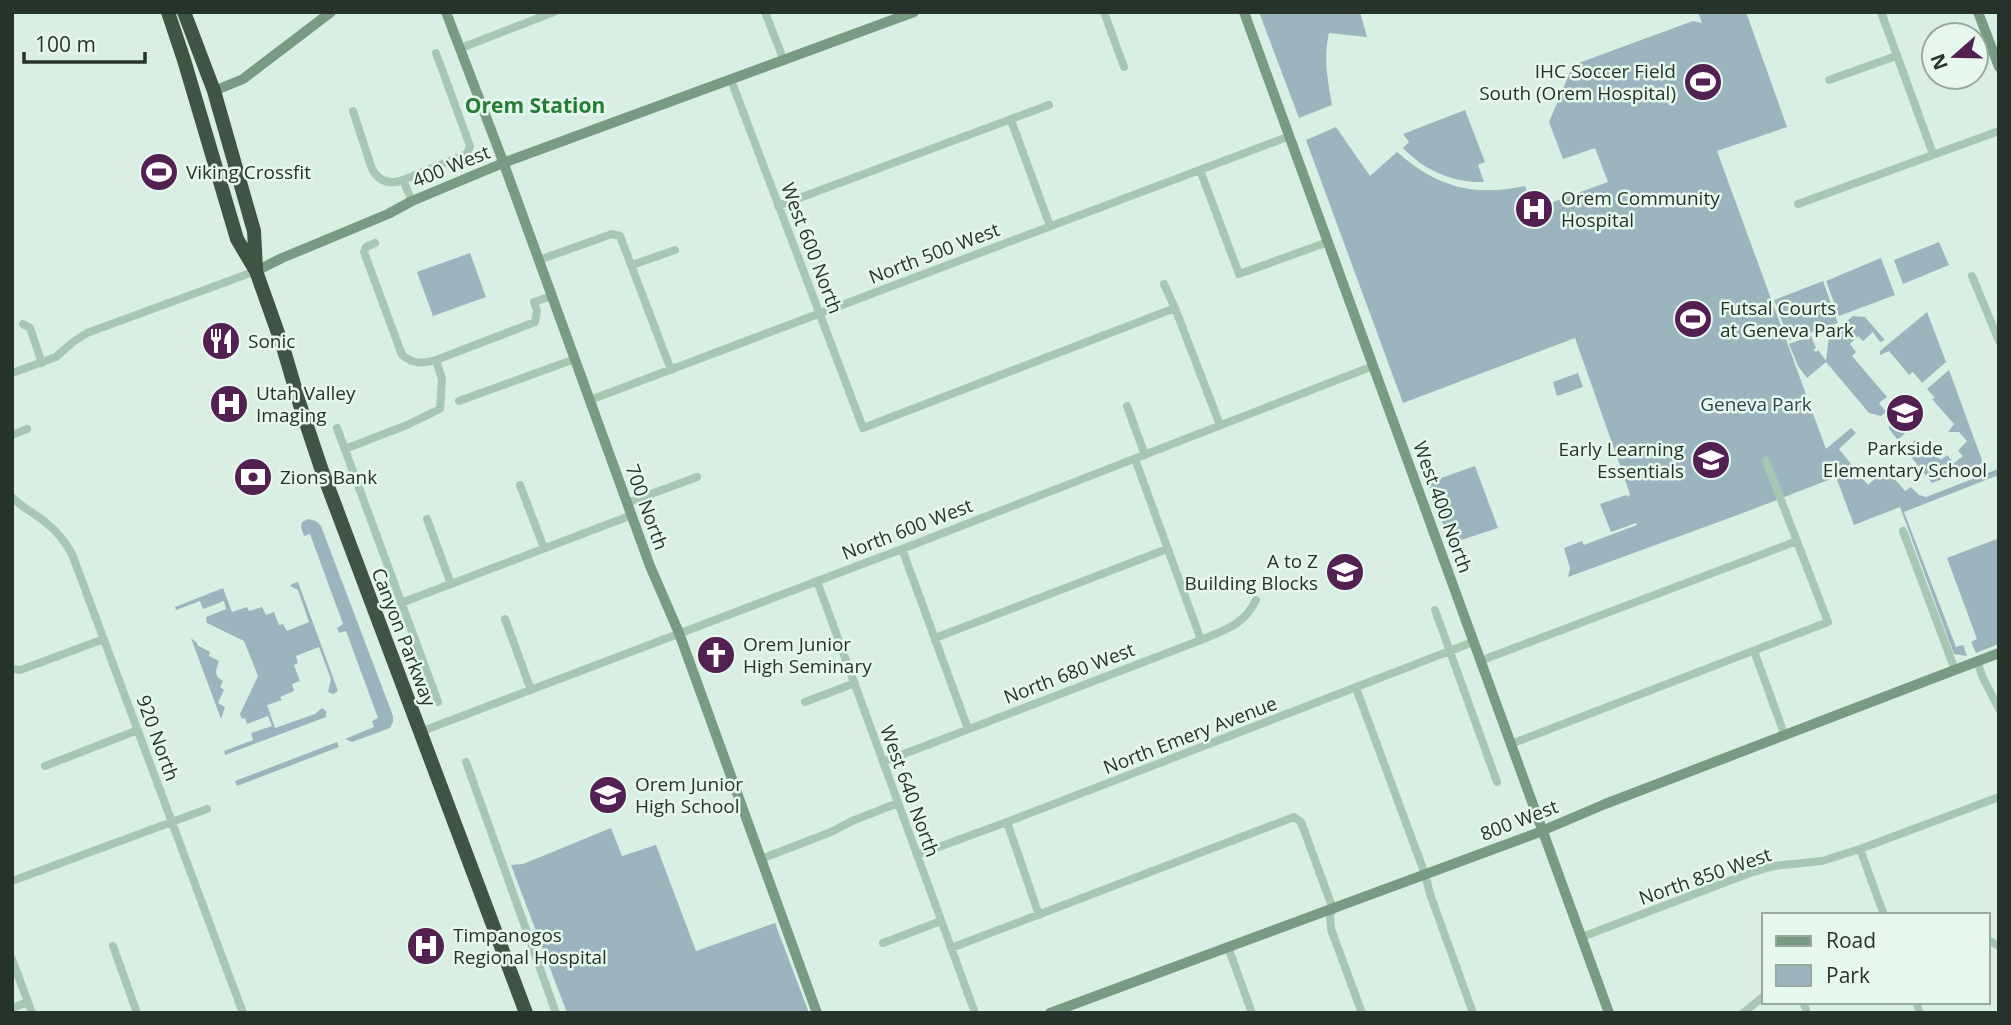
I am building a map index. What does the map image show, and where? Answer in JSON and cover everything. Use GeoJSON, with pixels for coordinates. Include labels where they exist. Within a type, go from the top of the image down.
{"type":"FeatureCollection","features":[{"type":"Feature","properties":{"kind":"highway","name":"Canyon Parkway"},"geometry":{"type":"LineString","coordinates":[[168,12],[237,239],[256,271],[283,346],[321,468],[526,1013]]}},
{"type":"Feature","properties":{"kind":"highway","name":"Canyon Parkway"},"geometry":{"type":"LineString","coordinates":[[184,12],[214,90],[254,231],[256,271]]}},
{"type":"Feature","properties":{"kind":"street"},"geometry":{"type":"LineString","coordinates":[[214,90],[243,79],[331,12]]}},
{"type":"Feature","properties":{"kind":"street","name":"700 North"},"geometry":{"type":"LineString","coordinates":[[446,12],[650,566],[679,633],[817,1013]]}},
{"type":"Feature","properties":{"kind":"street"},"geometry":{"type":"LineString","coordinates":[[461,48],[554,12]]}},
{"type":"Feature","properties":{"kind":"street"},"geometry":{"type":"LineString","coordinates":[[765,12],[784,61]]}},
{"type":"Feature","properties":{"kind":"street","name":"400 West"},"geometry":{"type":"LineString","coordinates":[[12,373],[56,357],[88,333],[256,271],[503,163],[914,12]]}},
{"type":"Feature","properties":{"kind":"street"},"geometry":{"type":"LineString","coordinates":[[1104,12],[1124,67]]}},
{"type":"Feature","properties":{"kind":"street","name":"West 400 North"},"geometry":{"type":"LineString","coordinates":[[1244,12],[1609,1013]]}},
{"type":"Feature","properties":{"kind":"street"},"geometry":{"type":"LineString","coordinates":[[1881,12],[1933,154]]}},
{"type":"Feature","properties":{"kind":"street"},"geometry":{"type":"LineString","coordinates":[[1978,12],[1999,67]]}},
{"type":"Feature","properties":{"kind":"street"},"geometry":{"type":"LineString","coordinates":[[353,111],[375,174],[386,182],[395,183],[462,157],[470,150],[470,146],[436,53]]}},
{"type":"Feature","properties":{"kind":"street"},"geometry":{"type":"LineString","coordinates":[[1829,80],[1896,56]]}},
{"type":"Feature","properties":{"kind":"street","name":"West 600 North"},"geometry":{"type":"LineString","coordinates":[[731,80],[863,428],[1175,308]]}},
{"type":"Feature","properties":{"kind":"street"},"geometry":{"type":"LineString","coordinates":[[778,206],[1049,105]]}},
{"type":"Feature","properties":{"kind":"street"},"geometry":{"type":"LineString","coordinates":[[1011,120],[1050,226]]}},
{"type":"Feature","properties":{"kind":"street"},"geometry":{"type":"LineString","coordinates":[[1798,204],[1999,131]]}},
{"type":"Feature","properties":{"kind":"street","name":"North 500 West"},"geometry":{"type":"LineString","coordinates":[[590,400],[1290,136]]}},
{"type":"Feature","properties":{"kind":"street"},"geometry":{"type":"LineString","coordinates":[[1200,170],[1239,274],[1328,242]]}},
{"type":"Feature","properties":{"kind":"street"},"geometry":{"type":"LineString","coordinates":[[403,180],[412,201]]}},
{"type":"Feature","properties":{"kind":"street"},"geometry":{"type":"LineString","coordinates":[[539,260],[612,233],[616,234],[622,240],[671,370]]}},
{"type":"Feature","properties":{"kind":"street"},"geometry":{"type":"LineString","coordinates":[[375,243],[366,247],[364,252],[402,355],[411,362],[420,364],[436,360],[535,322],[537,311],[534,302],[551,296]]}},
{"type":"Feature","properties":{"kind":"street"},"geometry":{"type":"LineString","coordinates":[[632,265],[675,250]]}},
{"type":"Feature","properties":{"kind":"street"},"geometry":{"type":"LineString","coordinates":[[1972,276],[1999,341]]}},
{"type":"Feature","properties":{"kind":"street"},"geometry":{"type":"LineString","coordinates":[[1164,284],[1220,425]]}},
{"type":"Feature","properties":{"kind":"street"},"geometry":{"type":"LineString","coordinates":[[23,324],[30,328],[42,363]]}},
{"type":"Feature","properties":{"kind":"street"},"geometry":{"type":"LineString","coordinates":[[459,401],[575,359]]}},
{"type":"Feature","properties":{"kind":"street"},"geometry":{"type":"LineString","coordinates":[[345,449],[440,409],[442,379],[436,360]]}},
{"type":"Feature","properties":{"kind":"street","name":"North 600 West"},"geometry":{"type":"LineString","coordinates":[[420,732],[1373,366]]}},
{"type":"Feature","properties":{"kind":"street"},"geometry":{"type":"LineString","coordinates":[[1127,406],[1144,455]]}},
{"type":"Feature","properties":{"kind":"street"},"geometry":{"type":"LineString","coordinates":[[337,428],[438,702]]}},
{"type":"Feature","properties":{"kind":"street"},"geometry":{"type":"LineString","coordinates":[[12,435],[27,429]]}},
{"type":"Feature","properties":{"kind":"street"},"geometry":{"type":"LineString","coordinates":[[1135,459],[1201,640]]}},
{"type":"Feature","properties":{"kind":"street"},"geometry":{"type":"LineString","coordinates":[[1511,744],[1828,622],[1766,461]]}},
{"type":"Feature","properties":{"kind":"street"},"geometry":{"type":"LineString","coordinates":[[627,503],[697,477]]}},
{"type":"Feature","properties":{"kind":"street"},"geometry":{"type":"LineString","coordinates":[[520,485],[544,548]]}},
{"type":"Feature","properties":{"kind":"street","name":"920 North"},"geometry":{"type":"LineString","coordinates":[[12,497],[44,521],[72,554],[242,1012]]}},
{"type":"Feature","properties":{"kind":"street"},"geometry":{"type":"LineString","coordinates":[[401,603],[632,516]]}},
{"type":"Feature","properties":{"kind":"street"},"geometry":{"type":"LineString","coordinates":[[427,519],[451,584]]}},
{"type":"Feature","properties":{"kind":"street"},"geometry":{"type":"LineString","coordinates":[[1903,531],[1955,670]]}},
{"type":"Feature","properties":{"kind":"street"},"geometry":{"type":"LineString","coordinates":[[1480,661],[1797,541]]}},
{"type":"Feature","properties":{"kind":"street"},"geometry":{"type":"LineString","coordinates":[[902,548],[968,729]]}},
{"type":"Feature","properties":{"kind":"street"},"geometry":{"type":"LineString","coordinates":[[935,638],[1167,549]]}},
{"type":"Feature","properties":{"kind":"street","name":"West 640 North"},"geometry":{"type":"LineString","coordinates":[[817,580],[975,1013]]}},
{"type":"Feature","properties":{"kind":"street","name":"North 680 West"},"geometry":{"type":"LineString","coordinates":[[883,762],[1201,640],[1240,623],[1256,600]]}},
{"type":"Feature","properties":{"kind":"street"},"geometry":{"type":"LineString","coordinates":[[1435,610],[1497,782]]}},
{"type":"Feature","properties":{"kind":"street"},"geometry":{"type":"LineString","coordinates":[[505,619],[531,690]]}},
{"type":"Feature","properties":{"kind":"street"},"geometry":{"type":"LineString","coordinates":[[12,669],[20,670],[104,639]]}},
{"type":"Feature","properties":{"kind":"street","name":"North Emery Avenue"},"geometry":{"type":"LineString","coordinates":[[917,855],[1473,642]]}},
{"type":"Feature","properties":{"kind":"street"},"geometry":{"type":"LineString","coordinates":[[1754,651],[1785,736]]}},
{"type":"Feature","properties":{"kind":"street","name":"800 West"},"geometry":{"type":"LineString","coordinates":[[1049,1013],[1542,830],[1999,653]]}},
{"type":"Feature","properties":{"kind":"street"},"geometry":{"type":"LineString","coordinates":[[1977,661],[1999,709]]}},
{"type":"Feature","properties":{"kind":"street"},"geometry":{"type":"LineString","coordinates":[[805,702],[855,684]]}},
{"type":"Feature","properties":{"kind":"street"},"geometry":{"type":"LineString","coordinates":[[1356,688],[1473,1013]]}},
{"type":"Feature","properties":{"kind":"street"},"geometry":{"type":"LineString","coordinates":[[45,766],[138,730]]}},
{"type":"Feature","properties":{"kind":"street"},"geometry":{"type":"LineString","coordinates":[[466,762],[556,1013]]}},
{"type":"Feature","properties":{"kind":"street","name":"North 850 West"},"geometry":{"type":"LineString","coordinates":[[1582,937],[1750,873],[1774,866],[1822,861],[1999,797]]}},
{"type":"Feature","properties":{"kind":"street"},"geometry":{"type":"LineString","coordinates":[[761,859],[898,803]]}},
{"type":"Feature","properties":{"kind":"street"},"geometry":{"type":"LineString","coordinates":[[12,881],[207,809]]}},
{"type":"Feature","properties":{"kind":"street"},"geometry":{"type":"LineString","coordinates":[[951,948],[1294,817],[1301,822],[1332,909],[1331,929],[1362,1013]]}},
{"type":"Feature","properties":{"kind":"street"},"geometry":{"type":"LineString","coordinates":[[1007,822],[1039,915]]}},
{"type":"Feature","properties":{"kind":"street"},"geometry":{"type":"LineString","coordinates":[[1860,849],[1883,913]]}},
{"type":"Feature","properties":{"kind":"street"},"geometry":{"type":"LineString","coordinates":[[883,943],[941,921]]}},
{"type":"Feature","properties":{"kind":"street"},"geometry":{"type":"LineString","coordinates":[[113,946],[137,1013]]}},
{"type":"Feature","properties":{"kind":"street"},"geometry":{"type":"LineString","coordinates":[[1228,947],[1252,1013]]}},
{"type":"Feature","properties":{"kind":"street"},"geometry":{"type":"LineString","coordinates":[[12,960],[32,1013]]}},
{"type":"Feature","properties":{"kind":"street"},"geometry":{"type":"LineString","coordinates":[[1743,1013],[1762,998]]}},
{"type":"Feature","properties":{"kind":"street"},"geometry":{"type":"LineString","coordinates":[[12,1008],[28,1002]]}},
{"type":"Feature","properties":{"kind":"green space"},"geometry":{"type":"Polygon","coordinates":[[[1259,12],[1360,12],[1367,37],[1329,33],[1326,60],[1332,105],[1299,118],[1259,12]]]}},
{"type":"Feature","properties":{"kind":"green space","name":"Orem Community Hospital"},"geometry":{"type":"Polygon","coordinates":[[[1698,12],[1746,12],[1787,127],[1717,151],[1826,449],[1851,428],[1856,433],[1839,449],[1868,485],[1886,469],[1905,491],[1911,487],[1919,495],[1926,497],[1998,469],[1999,480],[1996,476],[1904,512],[1956,647],[1963,645],[1967,656],[1954,654],[1900,507],[1854,525],[1836,477],[1568,577],[1570,568],[1564,548],[1582,541],[1584,545],[1637,525],[1636,523],[1611,532],[1600,504],[1626,495],[1628,497],[1630,494],[1575,338],[1403,403],[1306,140],[1336,127],[1370,176],[1397,152],[1427,174],[1456,186],[1489,190],[1525,186],[1534,209],[1608,182],[1595,148],[1563,159],[1549,122],[1573,65],[1693,21],[1702,23],[1698,12]]]}},
{"type":"Feature","properties":{"kind":"green space"},"geometry":{"type":"Polygon","coordinates":[[[1465,110],[1485,162],[1478,165],[1484,182],[1461,180],[1440,174],[1403,148],[1409,142],[1403,134],[1465,110]]]}},
{"type":"Feature","properties":{"kind":"green space"},"geometry":{"type":"Polygon","coordinates":[[[1939,242],[1949,265],[1903,284],[1894,260],[1939,242]]]}},
{"type":"Feature","properties":{"kind":"green space"},"geometry":{"type":"Polygon","coordinates":[[[470,253],[486,297],[433,316],[417,272],[470,253]]]}},
{"type":"Feature","properties":{"kind":"green space"},"geometry":{"type":"Polygon","coordinates":[[[1881,258],[1895,295],[1839,316],[1826,281],[1881,258]]]}},
{"type":"Feature","properties":{"kind":"green space"},"geometry":{"type":"Polygon","coordinates":[[[1823,281],[1838,323],[1789,340],[1774,300],[1823,281]]]}},
{"type":"Feature","properties":{"kind":"green space"},"geometry":{"type":"Polygon","coordinates":[[[1927,312],[1946,362],[1922,383],[1913,372],[1909,375],[1889,351],[1880,355],[1880,351],[1927,312]]]}},
{"type":"Feature","properties":{"kind":"green space"},"geometry":{"type":"Polygon","coordinates":[[[1853,316],[1865,317],[1885,340],[1880,342],[1873,332],[1863,341],[1858,336],[1850,344],[1856,352],[1852,356],[1887,397],[1879,403],[1886,412],[1881,416],[1869,413],[1826,362],[1807,378],[1798,366],[1789,344],[1811,336],[1816,348],[1813,350],[1818,350],[1826,361],[1829,336],[1853,316]]]}},
{"type":"Feature","properties":{"kind":"green space"},"geometry":{"type":"Polygon","coordinates":[[[1949,370],[1983,463],[1932,483],[1889,429],[1889,420],[1892,418],[1896,423],[1899,421],[1907,431],[1899,439],[1907,448],[1915,440],[1921,446],[1927,443],[1941,460],[1947,455],[1954,463],[1963,456],[1958,451],[1967,441],[1959,432],[1948,432],[1954,424],[1932,399],[1935,398],[1927,389],[1949,370]]]}},
{"type":"Feature","properties":{"kind":"green space"},"geometry":{"type":"Polygon","coordinates":[[[1578,373],[1583,387],[1557,396],[1553,382],[1578,373]]]}},
{"type":"Feature","properties":{"kind":"green space"},"geometry":{"type":"Polygon","coordinates":[[[1475,466],[1498,528],[1455,542],[1456,546],[1451,546],[1429,486],[1430,482],[1475,466]]]}},
{"type":"Feature","properties":{"kind":"green space"},"geometry":{"type":"Polygon","coordinates":[[[308,519],[321,526],[393,716],[390,728],[352,742],[345,739],[374,727],[372,721],[378,718],[346,631],[339,633],[337,628],[343,624],[310,534],[304,536],[302,522],[308,519]]]}},
{"type":"Feature","properties":{"kind":"green space"},"geometry":{"type":"Polygon","coordinates":[[[1997,539],[1999,644],[1976,653],[1971,642],[1977,639],[1947,558],[1997,539]]]}},
{"type":"Feature","properties":{"kind":"green space"},"geometry":{"type":"Polygon","coordinates":[[[298,582],[338,691],[333,694],[328,692],[331,679],[319,647],[296,656],[298,663],[294,665],[300,681],[292,684],[294,691],[280,697],[282,700],[267,705],[275,728],[315,714],[322,708],[326,711],[326,717],[225,755],[224,751],[253,740],[251,733],[272,726],[268,716],[247,724],[240,714],[258,676],[244,641],[207,623],[206,617],[226,609],[224,601],[203,609],[200,601],[176,610],[175,607],[223,588],[232,612],[247,607],[249,611],[262,607],[266,615],[274,612],[279,625],[283,624],[287,631],[309,622],[298,590],[290,586],[298,582]]]}},
{"type":"Feature","properties":{"kind":"green space"},"geometry":{"type":"Polygon","coordinates":[[[191,638],[210,652],[209,656],[219,661],[216,672],[223,681],[220,687],[224,690],[218,703],[225,707],[221,719],[191,638]]]}},
{"type":"Feature","properties":{"kind":"green space"},"geometry":{"type":"Polygon","coordinates":[[[337,742],[339,747],[237,786],[235,781],[337,742]]]}},
{"type":"Feature","properties":{"kind":"green space"},"geometry":{"type":"Polygon","coordinates":[[[611,828],[622,856],[656,845],[696,951],[775,923],[809,1013],[567,1013],[511,865],[523,864],[611,828]]]}},
{"type":"Feature","properties":{"kind":"place","name":"IHC Soccer Field South (Orem Hospital)"},"geometry":{"type":"Point","coordinates":[1703,82]}},
{"type":"Feature","properties":{"kind":"place","name":"Viking Crossfit"},"geometry":{"type":"Point","coordinates":[159,172]}},
{"type":"Feature","properties":{"kind":"place","name":"Orem Community Hospital"},"geometry":{"type":"Point","coordinates":[1534,209]}},
{"type":"Feature","properties":{"kind":"place","name":"Futsal Courts at Geneva Park"},"geometry":{"type":"Point","coordinates":[1693,319]}},
{"type":"Feature","properties":{"kind":"place","name":"Sonic"},"geometry":{"type":"Point","coordinates":[221,341]}},
{"type":"Feature","properties":{"kind":"place","name":"Utah Valley Imaging"},"geometry":{"type":"Point","coordinates":[229,404]}},
{"type":"Feature","properties":{"kind":"place","name":"Parkside Elementary School"},"geometry":{"type":"Point","coordinates":[1905,413]}},
{"type":"Feature","properties":{"kind":"place","name":"Early Learning Essentials"},"geometry":{"type":"Point","coordinates":[1711,460]}},
{"type":"Feature","properties":{"kind":"place","name":"Zions Bank"},"geometry":{"type":"Point","coordinates":[253,477]}},
{"type":"Feature","properties":{"kind":"place","name":"A to Z Building Blocks"},"geometry":{"type":"Point","coordinates":[1345,572]}},
{"type":"Feature","properties":{"kind":"place","name":"Orem Junior High Seminary"},"geometry":{"type":"Point","coordinates":[716,655]}},
{"type":"Feature","properties":{"kind":"place","name":"Orem Junior High School"},"geometry":{"type":"Point","coordinates":[608,795]}},
{"type":"Feature","properties":{"kind":"place","name":"Timpanogos Regional Hospital"},"geometry":{"type":"Point","coordinates":[426,946]}},
{"type":"Feature","properties":{"kind":"district","name":"Orem Station"},"geometry":{"type":"Point","coordinates":[535,105]}},
{"type":"Feature","properties":{"kind":"park label","name":"Geneva Park"},"geometry":{"type":"Point","coordinates":[1756,404]}}]}
